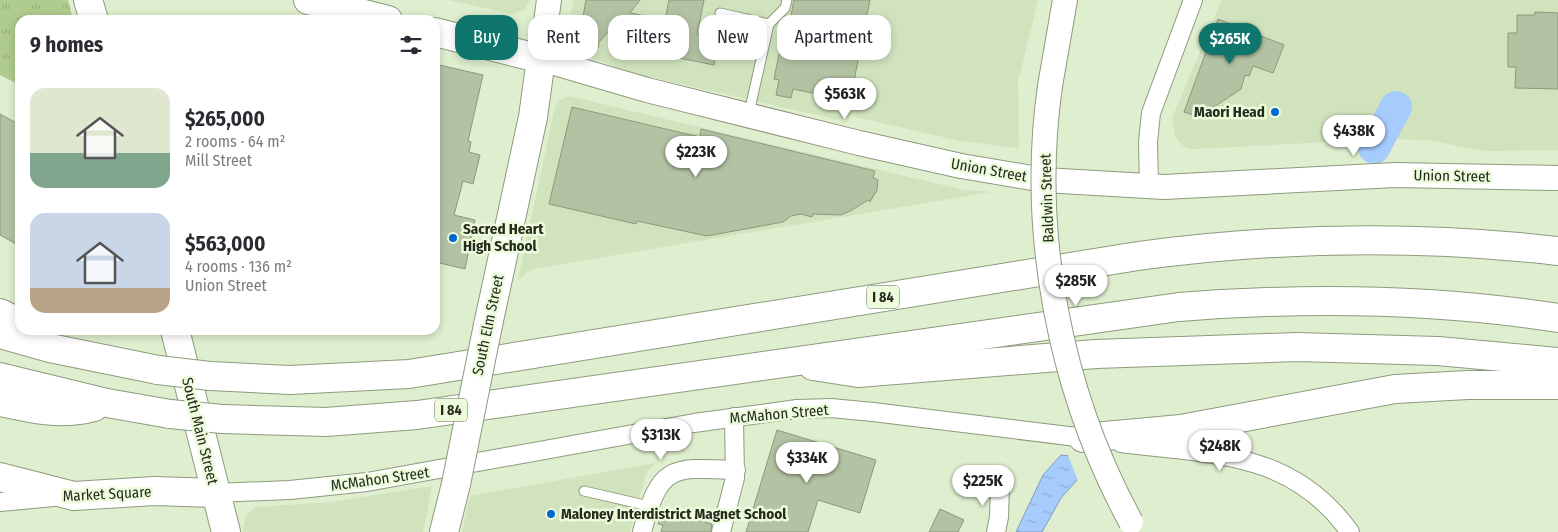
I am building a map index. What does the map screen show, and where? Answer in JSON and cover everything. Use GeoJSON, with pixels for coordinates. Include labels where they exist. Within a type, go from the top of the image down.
{"type":"FeatureCollection","features":[{"type":"Feature","properties":{"kind":"main road"},"geometry":{"type":"LineString","coordinates":[[88,0],[92,15]]}},
{"type":"Feature","properties":{"kind":"main road"},"geometry":{"type":"LineString","coordinates":[[308,0],[368,15]]}},
{"type":"Feature","properties":{"kind":"main road","name":"South Elm Street"},"geometry":{"type":"LineString","coordinates":[[547,15],[549,0]]}},
{"type":"Feature","properties":{"kind":"main road","name":"Baldwin Street"},"geometry":{"type":"LineString","coordinates":[[1065,0],[1050,86],[1045,129],[1044,180],[1048,242],[1059,323],[1081,406],[1109,480],[1134,527]]}},
{"type":"Feature","properties":{"kind":"main road","name":"Union Street"},"geometry":{"type":"LineString","coordinates":[[440,33],[528,56]]}},
{"type":"Feature","properties":{"kind":"main road","name":"South Elm Street"},"geometry":{"type":"LineString","coordinates":[[444,532],[456,484],[533,117],[541,60]]}},
{"type":"Feature","properties":{"kind":"main road","name":"Union Street"},"geometry":{"type":"LineString","coordinates":[[545,60],[749,116],[912,156],[995,173],[1079,183],[1149,186],[1395,175],[1558,178]]}},
{"type":"Feature","properties":{"kind":"main road","name":"I 84"},"geometry":{"type":"LineString","coordinates":[[0,334],[50,348],[158,370],[210,376],[290,380],[409,374],[1138,256],[1225,246],[1308,240],[1393,240],[1465,242],[1558,251]]}},
{"type":"Feature","properties":{"kind":"main road","name":"I 84"},"geometry":{"type":"LineString","coordinates":[[0,376],[108,403],[170,414],[284,422],[392,417],[1120,314],[1224,303],[1311,300],[1390,301],[1463,306],[1558,318]]}},
{"type":"Feature","properties":{"kind":"main road"},"geometry":{"type":"LineString","coordinates":[[0,313],[15,320]]}},
{"type":"Feature","properties":{"kind":"main road"},"geometry":{"type":"LineString","coordinates":[[36,335],[50,348]]}},
{"type":"Feature","properties":{"kind":"main road","name":"South Main Street"},"geometry":{"type":"LineString","coordinates":[[175,335],[226,532]]}},
{"type":"Feature","properties":{"kind":"main road"},"geometry":{"type":"LineString","coordinates":[[787,361],[858,373],[1088,355],[1297,347],[1438,351],[1558,362]]}},
{"type":"Feature","properties":{"kind":"main road"},"geometry":{"type":"LineString","coordinates":[[1083,438],[1180,429],[1360,394],[1395,390],[1468,385],[1558,385]]}},
{"type":"Feature","properties":{"kind":"main road"},"geometry":{"type":"LineString","coordinates":[[0,402],[36,410],[60,412],[82,410],[108,403]]}},
{"type":"Feature","properties":{"kind":"main road"},"geometry":{"type":"LineString","coordinates":[[0,477],[74,496]]}},
{"type":"Feature","properties":{"kind":"main road","name":"Market Square"},"geometry":{"type":"LineString","coordinates":[[74,496],[154,491],[215,493]]}},
{"type":"Feature","properties":{"kind":"street"},"geometry":{"type":"LineString","coordinates":[[1149,186],[1148,142],[1151,113],[1193,0]]}},
{"type":"Feature","properties":{"kind":"street","name":"McMahon Street"},"geometry":{"type":"LineString","coordinates":[[215,493],[290,490],[367,482],[734,417],[779,410],[831,408],[1226,457],[1276,470],[1297,480],[1319,497],[1350,532]]}},
{"type":"Feature","properties":{"kind":"street"},"geometry":{"type":"LineString","coordinates":[[721,532],[736,470],[734,417]]}},
{"type":"Feature","properties":{"kind":"street"},"geometry":{"type":"LineString","coordinates":[[642,532],[649,506],[658,485],[670,474],[678,470],[695,468],[736,470]]}},
{"type":"Feature","properties":{"kind":"street"},"geometry":{"type":"LineString","coordinates":[[996,532],[999,517],[1000,486]]}},
{"type":"Feature","properties":{"kind":"street","name":"Market Square"},"geometry":{"type":"LineString","coordinates":[[0,502],[74,496]]}},
{"type":"Feature","properties":{"kind":"lane"},"geometry":{"type":"LineString","coordinates":[[749,116],[769,24],[785,8],[787,0]]}},
{"type":"Feature","properties":{"kind":"lane"},"geometry":{"type":"LineString","coordinates":[[720,13],[769,24]]}},
{"type":"Feature","properties":{"kind":"lane"},"geometry":{"type":"LineString","coordinates":[[584,491],[649,506]]}},
{"type":"Feature","properties":{"kind":"shaded area"},"geometry":{"type":"Polygon","coordinates":[[[449,0],[529,0],[525,10],[512,14],[449,0]]]}},
{"type":"Feature","properties":{"kind":"shaded area"},"geometry":{"type":"Polygon","coordinates":[[[574,0],[1038,0],[1018,82],[1019,148],[960,141],[851,116],[838,120],[633,73],[597,60],[598,15],[570,15],[574,0]]]}},
{"type":"Feature","properties":{"kind":"shaded area"},"geometry":{"type":"Polygon","coordinates":[[[1222,0],[1558,0],[1558,150],[1485,151],[1427,140],[1393,139],[1192,149],[1183,146],[1175,136],[1172,118],[1222,0]]]}},
{"type":"Feature","properties":{"kind":"shaded area"},"geometry":{"type":"Polygon","coordinates":[[[569,96],[964,190],[991,192],[532,269],[518,280],[555,107],[558,101],[569,96]]]}},
{"type":"Feature","properties":{"kind":"shaded area","name":"Maloney Interdistrict Magnet School"},"geometry":{"type":"Polygon","coordinates":[[[655,463],[646,474],[630,532],[462,532],[470,496],[655,463]]]}},
{"type":"Feature","properties":{"kind":"shaded area"},"geometry":{"type":"Polygon","coordinates":[[[432,486],[423,532],[243,532],[246,515],[256,507],[332,502],[432,486]]]}},
{"type":"Feature","properties":{"kind":"green space"},"geometry":{"type":"Polygon","coordinates":[[[0,0],[68,0],[72,15],[15,15],[15,82],[0,75],[0,0]]]}},
{"type":"Feature","properties":{"kind":"water"},"geometry":{"type":"Polygon","coordinates":[[[1061,455],[1096,459],[1061,498],[1042,532],[1016,532],[1043,475],[1061,455]]]}},
{"type":"Feature","properties":{"kind":"pier"},"geometry":{"type":"Polygon","coordinates":[[[1067,453],[1097,457],[1095,464],[1078,481],[1067,453]]]}},
{"type":"Feature","properties":{"kind":"building"},"geometry":{"type":"Polygon","coordinates":[[[586,0],[640,0],[630,13],[640,15],[608,15],[608,32],[599,42],[598,48],[598,15],[583,15],[586,0]]]}},
{"type":"Feature","properties":{"kind":"building"},"geometry":{"type":"Polygon","coordinates":[[[669,0],[704,0],[701,15],[699,15],[697,34],[699,34],[699,60],[715,60],[714,65],[689,60],[689,15],[666,15],[669,0]]]}},
{"type":"Feature","properties":{"kind":"building"},"geometry":{"type":"Polygon","coordinates":[[[794,0],[870,0],[867,15],[791,15],[794,0]]]}},
{"type":"Feature","properties":{"kind":"building"},"geometry":{"type":"Polygon","coordinates":[[[1535,12],[1558,13],[1558,89],[1515,88],[1516,67],[1508,67],[1508,33],[1517,33],[1517,15],[1535,15],[1535,12]]]}},
{"type":"Feature","properties":{"kind":"building"},"geometry":{"type":"Polygon","coordinates":[[[1218,19],[1284,45],[1273,73],[1253,66],[1249,76],[1245,75],[1241,89],[1199,117],[1184,112],[1218,19]]]}},
{"type":"Feature","properties":{"kind":"building"},"geometry":{"type":"Polygon","coordinates":[[[778,60],[858,60],[850,101],[793,89],[791,98],[776,95],[779,80],[774,79],[778,60]]]}},
{"type":"Feature","properties":{"kind":"building"},"geometry":{"type":"Polygon","coordinates":[[[440,65],[483,75],[468,141],[471,142],[469,152],[480,155],[473,184],[463,181],[454,215],[475,220],[465,269],[440,263],[440,65]]]}},
{"type":"Feature","properties":{"kind":"building"},"geometry":{"type":"Polygon","coordinates":[[[572,107],[700,137],[701,129],[875,171],[873,178],[878,180],[877,190],[870,202],[868,200],[841,215],[813,214],[812,217],[801,214],[791,216],[783,222],[707,236],[637,221],[636,224],[549,204],[572,107]]]}},
{"type":"Feature","properties":{"kind":"building"},"geometry":{"type":"Polygon","coordinates":[[[0,114],[15,122],[15,243],[0,235],[0,114]]]}},
{"type":"Feature","properties":{"kind":"building"},"geometry":{"type":"Polygon","coordinates":[[[777,430],[876,460],[860,513],[818,500],[808,532],[746,532],[777,430]]]}},
{"type":"Feature","properties":{"kind":"building"},"geometry":{"type":"Polygon","coordinates":[[[662,509],[712,524],[711,532],[661,532],[663,525],[658,524],[662,509]]]}},
{"type":"Feature","properties":{"kind":"building"},"geometry":{"type":"Polygon","coordinates":[[[940,509],[964,520],[958,532],[929,532],[940,509]]]}},
{"type":"Feature","properties":{"kind":"waterway"},"geometry":{"type":"LineString","coordinates":[[1374,148],[1396,107]]}},
{"type":"Feature","properties":{"kind":"place","name":"Maori Head"},"geometry":{"type":"Point","coordinates":[1275,112]}},
{"type":"Feature","properties":{"kind":"place","name":"Sacred Heart High School"},"geometry":{"type":"Point","coordinates":[453,238]}},
{"type":"Feature","properties":{"kind":"place","name":"Maloney Interdistrict Magnet School"},"geometry":{"type":"Point","coordinates":[551,514]}}]}
